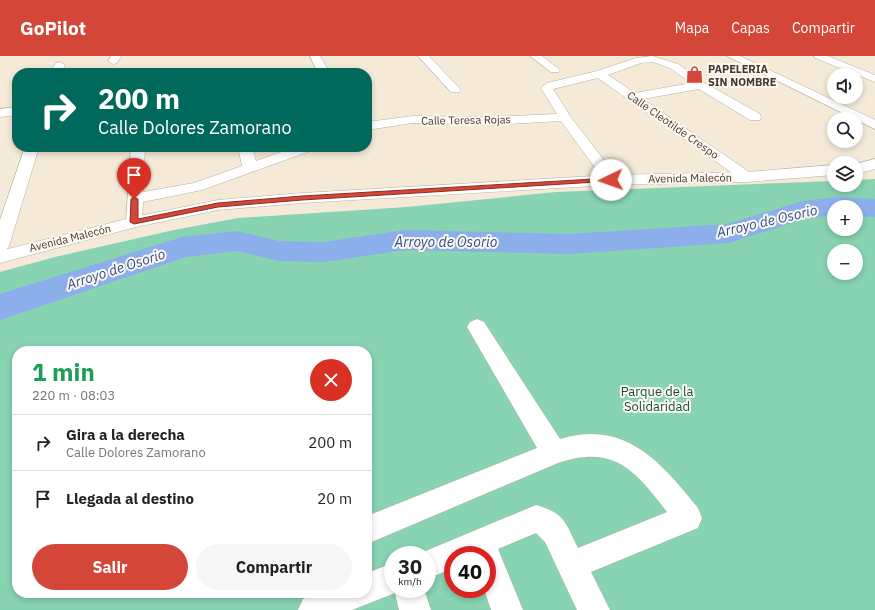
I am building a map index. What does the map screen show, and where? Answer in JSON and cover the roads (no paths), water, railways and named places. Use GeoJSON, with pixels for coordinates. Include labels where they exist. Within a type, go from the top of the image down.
{"type":"FeatureCollection","features":[{"type":"Feature","properties":{"kind":"street"},"geometry":{"type":"LineString","coordinates":[[315,56],[321,68]]}},
{"type":"Feature","properties":{"kind":"street"},"geometry":{"type":"LineString","coordinates":[[424,56],[455,90]]}},
{"type":"Feature","properties":{"kind":"street"},"geometry":{"type":"LineString","coordinates":[[535,56],[555,70]]}},
{"type":"Feature","properties":{"kind":"street"},"geometry":{"type":"LineString","coordinates":[[732,56],[875,125]]}},
{"type":"Feature","properties":{"kind":"street"},"geometry":{"type":"LineString","coordinates":[[819,56],[875,79]]}},
{"type":"Feature","properties":{"kind":"street"},"geometry":{"type":"LineString","coordinates":[[611,180],[565,117],[547,88],[552,85],[600,74],[637,58],[662,60],[755,117]]}},
{"type":"Feature","properties":{"kind":"street","name":"Calle Cleotilde Crespo"},"geometry":{"type":"LineString","coordinates":[[600,74],[747,177]]}},
{"type":"Feature","properties":{"kind":"street"},"geometry":{"type":"LineString","coordinates":[[633,97],[701,85]]}},
{"type":"Feature","properties":{"kind":"street"},"geometry":{"type":"LineString","coordinates":[[0,113],[12,112]]}},
{"type":"Feature","properties":{"kind":"street","name":"Calle Teresa Rojas"},"geometry":{"type":"LineString","coordinates":[[372,125],[407,121],[491,121],[565,117]]}},
{"type":"Feature","properties":{"kind":"street"},"geometry":{"type":"LineString","coordinates":[[0,246],[30,152]]}},
{"type":"Feature","properties":{"kind":"street"},"geometry":{"type":"LineString","coordinates":[[134,222],[138,152]]}},
{"type":"Feature","properties":{"kind":"street"},"geometry":{"type":"LineString","coordinates":[[246,152],[250,168]]}},
{"type":"Feature","properties":{"kind":"street"},"geometry":{"type":"LineString","coordinates":[[134,199],[197,187],[294,152]]}},
{"type":"Feature","properties":{"kind":"street"},"geometry":{"type":"LineString","coordinates":[[863,167],[875,164]]}},
{"type":"Feature","properties":{"kind":"street","name":"Avenida Malecón"},"geometry":{"type":"LineString","coordinates":[[0,257],[134,222],[225,204],[302,198],[611,180],[747,177],[827,171]]}},
{"type":"Feature","properties":{"kind":"street"},"geometry":{"type":"LineString","coordinates":[[477,327],[554,453]]}},
{"type":"Feature","properties":{"kind":"street"},"geometry":{"type":"LineString","coordinates":[[372,528],[554,453],[586,445],[600,445],[615,448],[636,459],[654,475],[688,518],[572,565]]}},
{"type":"Feature","properties":{"kind":"street"},"geometry":{"type":"LineString","coordinates":[[495,546],[536,520],[547,522],[555,532],[594,610]]}},
{"type":"Feature","properties":{"kind":"street"},"geometry":{"type":"LineString","coordinates":[[372,586],[384,581]]}},
{"type":"Feature","properties":{"kind":"street"},"geometry":{"type":"LineString","coordinates":[[496,581],[507,610]]}},
{"type":"Feature","properties":{"kind":"street"},"geometry":{"type":"LineString","coordinates":[[412,598],[415,610]]}},
{"type":"Feature","properties":{"kind":"waterway","name":"Arroyo de Osorio"},"geometry":{"type":"LineString","coordinates":[[0,307],[182,247],[237,241],[279,251],[324,252],[405,240],[569,244],[729,233],[803,210],[837,206],[875,208]]}},
{"type":"Feature","properties":{"kind":"place","name":"PAPELERIA SIN NOMBRE"},"geometry":{"type":"Point","coordinates":[695,75]}},
{"type":"Feature","properties":{"kind":"park label","name":"Parque de la Solidaridad"},"geometry":{"type":"Point","coordinates":[657,398]}}]}
